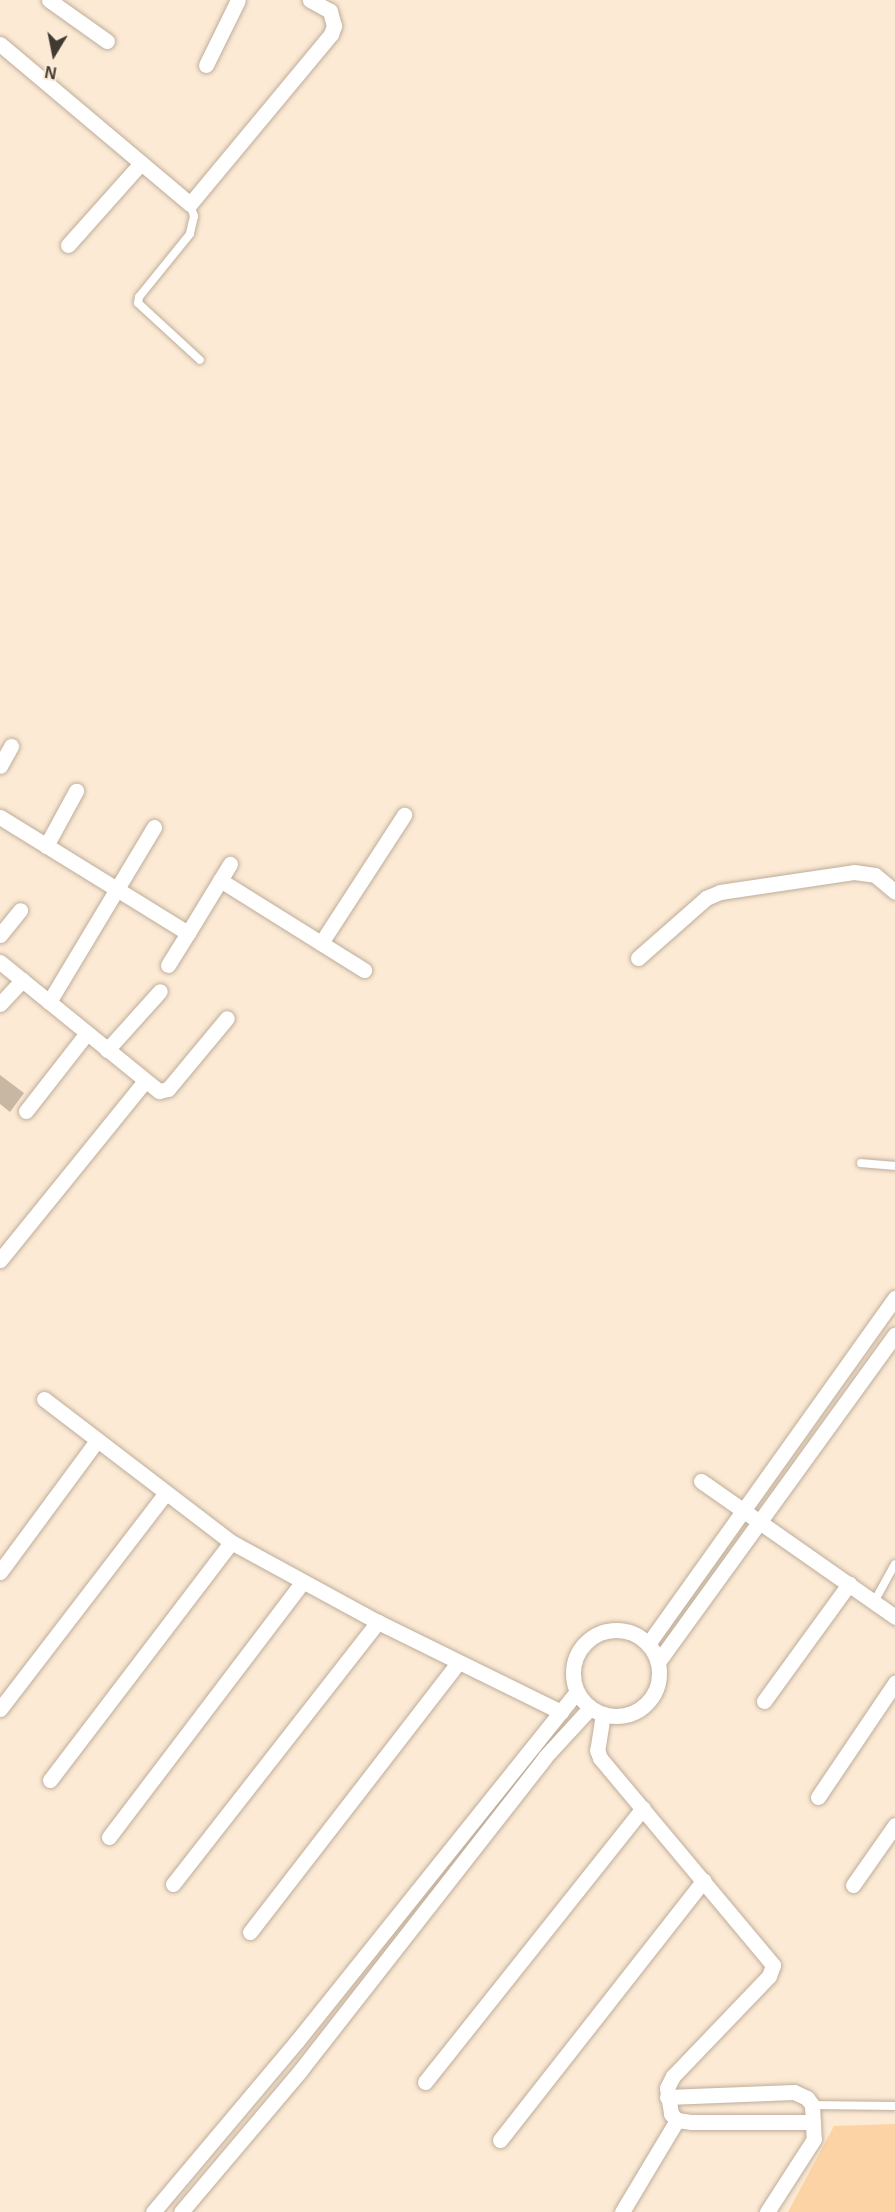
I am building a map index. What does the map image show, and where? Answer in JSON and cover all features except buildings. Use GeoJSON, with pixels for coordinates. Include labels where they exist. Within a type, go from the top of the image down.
{"type":"FeatureCollection","features":[{"type":"Feature","properties":{"kind":"street"},"geometry":{"type":"LineString","coordinates":[[49,0],[107,41]]}},
{"type":"Feature","properties":{"kind":"street"},"geometry":{"type":"LineString","coordinates":[[206,65],[238,0]]}},
{"type":"Feature","properties":{"kind":"street"},"geometry":{"type":"LineString","coordinates":[[0,44],[190,204],[331,34],[334,26],[330,12],[310,0]]}},
{"type":"Feature","properties":{"kind":"street"},"geometry":{"type":"LineString","coordinates":[[68,245],[141,163]]}},
{"type":"Feature","properties":{"kind":"street"},"geometry":{"type":"LineString","coordinates":[[0,766],[11,746]]}},
{"type":"Feature","properties":{"kind":"street"},"geometry":{"type":"LineString","coordinates":[[46,846],[76,791]]}},
{"type":"Feature","properties":{"kind":"street"},"geometry":{"type":"LineString","coordinates":[[321,943],[404,815]]}},
{"type":"Feature","properties":{"kind":"street"},"geometry":{"type":"LineString","coordinates":[[0,817],[188,933]]}},
{"type":"Feature","properties":{"kind":"street"},"geometry":{"type":"LineString","coordinates":[[49,1002],[154,827]]}},
{"type":"Feature","properties":{"kind":"street"},"geometry":{"type":"LineString","coordinates":[[168,965],[230,864]]}},
{"type":"Feature","properties":{"kind":"street"},"geometry":{"type":"LineString","coordinates":[[638,958],[706,898],[720,892],[854,872],[874,875],[895,892]]}},
{"type":"Feature","properties":{"kind":"street"},"geometry":{"type":"LineString","coordinates":[[220,880],[363,970]]}},
{"type":"Feature","properties":{"kind":"street"},"geometry":{"type":"LineString","coordinates":[[0,935],[20,910]]}},
{"type":"Feature","properties":{"kind":"street"},"geometry":{"type":"LineString","coordinates":[[0,962],[144,1082],[159,1090],[168,1089],[227,1018]]}},
{"type":"Feature","properties":{"kind":"street"},"geometry":{"type":"LineString","coordinates":[[0,1004],[22,980]]}},
{"type":"Feature","properties":{"kind":"street"},"geometry":{"type":"LineString","coordinates":[[107,1050],[160,992]]}},
{"type":"Feature","properties":{"kind":"street"},"geometry":{"type":"LineString","coordinates":[[26,1111],[87,1033]]}},
{"type":"Feature","properties":{"kind":"street"},"geometry":{"type":"LineString","coordinates":[[0,1260],[144,1082]]}},
{"type":"Feature","properties":{"kind":"street"},"geometry":{"type":"LineString","coordinates":[[648,1644],[895,1298]]}},
{"type":"Feature","properties":{"kind":"street"},"geometry":{"type":"LineString","coordinates":[[658,1662],[648,1644],[621,1630],[595,1635],[577,1653],[573,1665],[577,1692],[597,1711],[624,1715],[648,1701],[656,1690],[658,1662],[762,1524],[895,1335]]}},
{"type":"Feature","properties":{"kind":"street"},"geometry":{"type":"LineString","coordinates":[[44,1399],[96,1442],[231,1542],[302,1583],[561,1712]]}},
{"type":"Feature","properties":{"kind":"street"},"geometry":{"type":"LineString","coordinates":[[0,1572],[96,1442]]}},
{"type":"Feature","properties":{"kind":"street"},"geometry":{"type":"LineString","coordinates":[[701,1481],[895,1617]]}},
{"type":"Feature","properties":{"kind":"street"},"geometry":{"type":"LineString","coordinates":[[0,1709],[165,1494]]}},
{"type":"Feature","properties":{"kind":"street"},"geometry":{"type":"LineString","coordinates":[[50,1780],[231,1542]]}},
{"type":"Feature","properties":{"kind":"street"},"geometry":{"type":"LineString","coordinates":[[109,1837],[302,1583]]}},
{"type":"Feature","properties":{"kind":"street"},"geometry":{"type":"LineString","coordinates":[[764,1701],[849,1584]]}},
{"type":"Feature","properties":{"kind":"street"},"geometry":{"type":"LineString","coordinates":[[173,1884],[378,1622]]}},
{"type":"Feature","properties":{"kind":"street"},"geometry":{"type":"LineString","coordinates":[[250,1932],[459,1662]]}},
{"type":"Feature","properties":{"kind":"street"},"geometry":{"type":"LineString","coordinates":[[818,1797],[895,1683]]}},
{"type":"Feature","properties":{"kind":"street"},"geometry":{"type":"LineString","coordinates":[[153,2212],[297,2041],[577,1692]]}},
{"type":"Feature","properties":{"kind":"street"},"geometry":{"type":"LineString","coordinates":[[597,1711],[597,1750],[771,1960],[772,1971],[673,2076],[667,2097],[671,2114],[677,2120],[813,2122]]}},
{"type":"Feature","properties":{"kind":"street"},"geometry":{"type":"LineString","coordinates":[[181,2212],[300,2071],[545,1756],[597,1711]]}},
{"type":"Feature","properties":{"kind":"street"},"geometry":{"type":"LineString","coordinates":[[425,2082],[643,1808]]}},
{"type":"Feature","properties":{"kind":"street"},"geometry":{"type":"LineString","coordinates":[[853,1886],[895,1825]]}},
{"type":"Feature","properties":{"kind":"street"},"geometry":{"type":"LineString","coordinates":[[500,2140],[704,1880]]}},
{"type":"Feature","properties":{"kind":"street"},"geometry":{"type":"LineString","coordinates":[[667,2097],[794,2092],[812,2105],[814,2139],[767,2212]]}},
{"type":"Feature","properties":{"kind":"street"},"geometry":{"type":"LineString","coordinates":[[622,2212],[677,2120]]}},
{"type":"Feature","properties":{"kind":"lane"},"geometry":{"type":"LineString","coordinates":[[190,204],[194,216],[190,234],[139,297],[138,303],[200,360]]}},
{"type":"Feature","properties":{"kind":"lane"},"geometry":{"type":"LineString","coordinates":[[861,1163],[895,1166]]}},
{"type":"Feature","properties":{"kind":"lane"},"geometry":{"type":"LineString","coordinates":[[874,1602],[895,1564]]}},
{"type":"Feature","properties":{"kind":"lane"},"geometry":{"type":"LineString","coordinates":[[812,2105],[895,2106]]}},
{"type":"Feature","properties":{"kind":"shaded area"},"geometry":{"type":"Polygon","coordinates":[[[895,2124],[895,2212],[788,2212],[834,2126],[895,2124]]]}}]}
